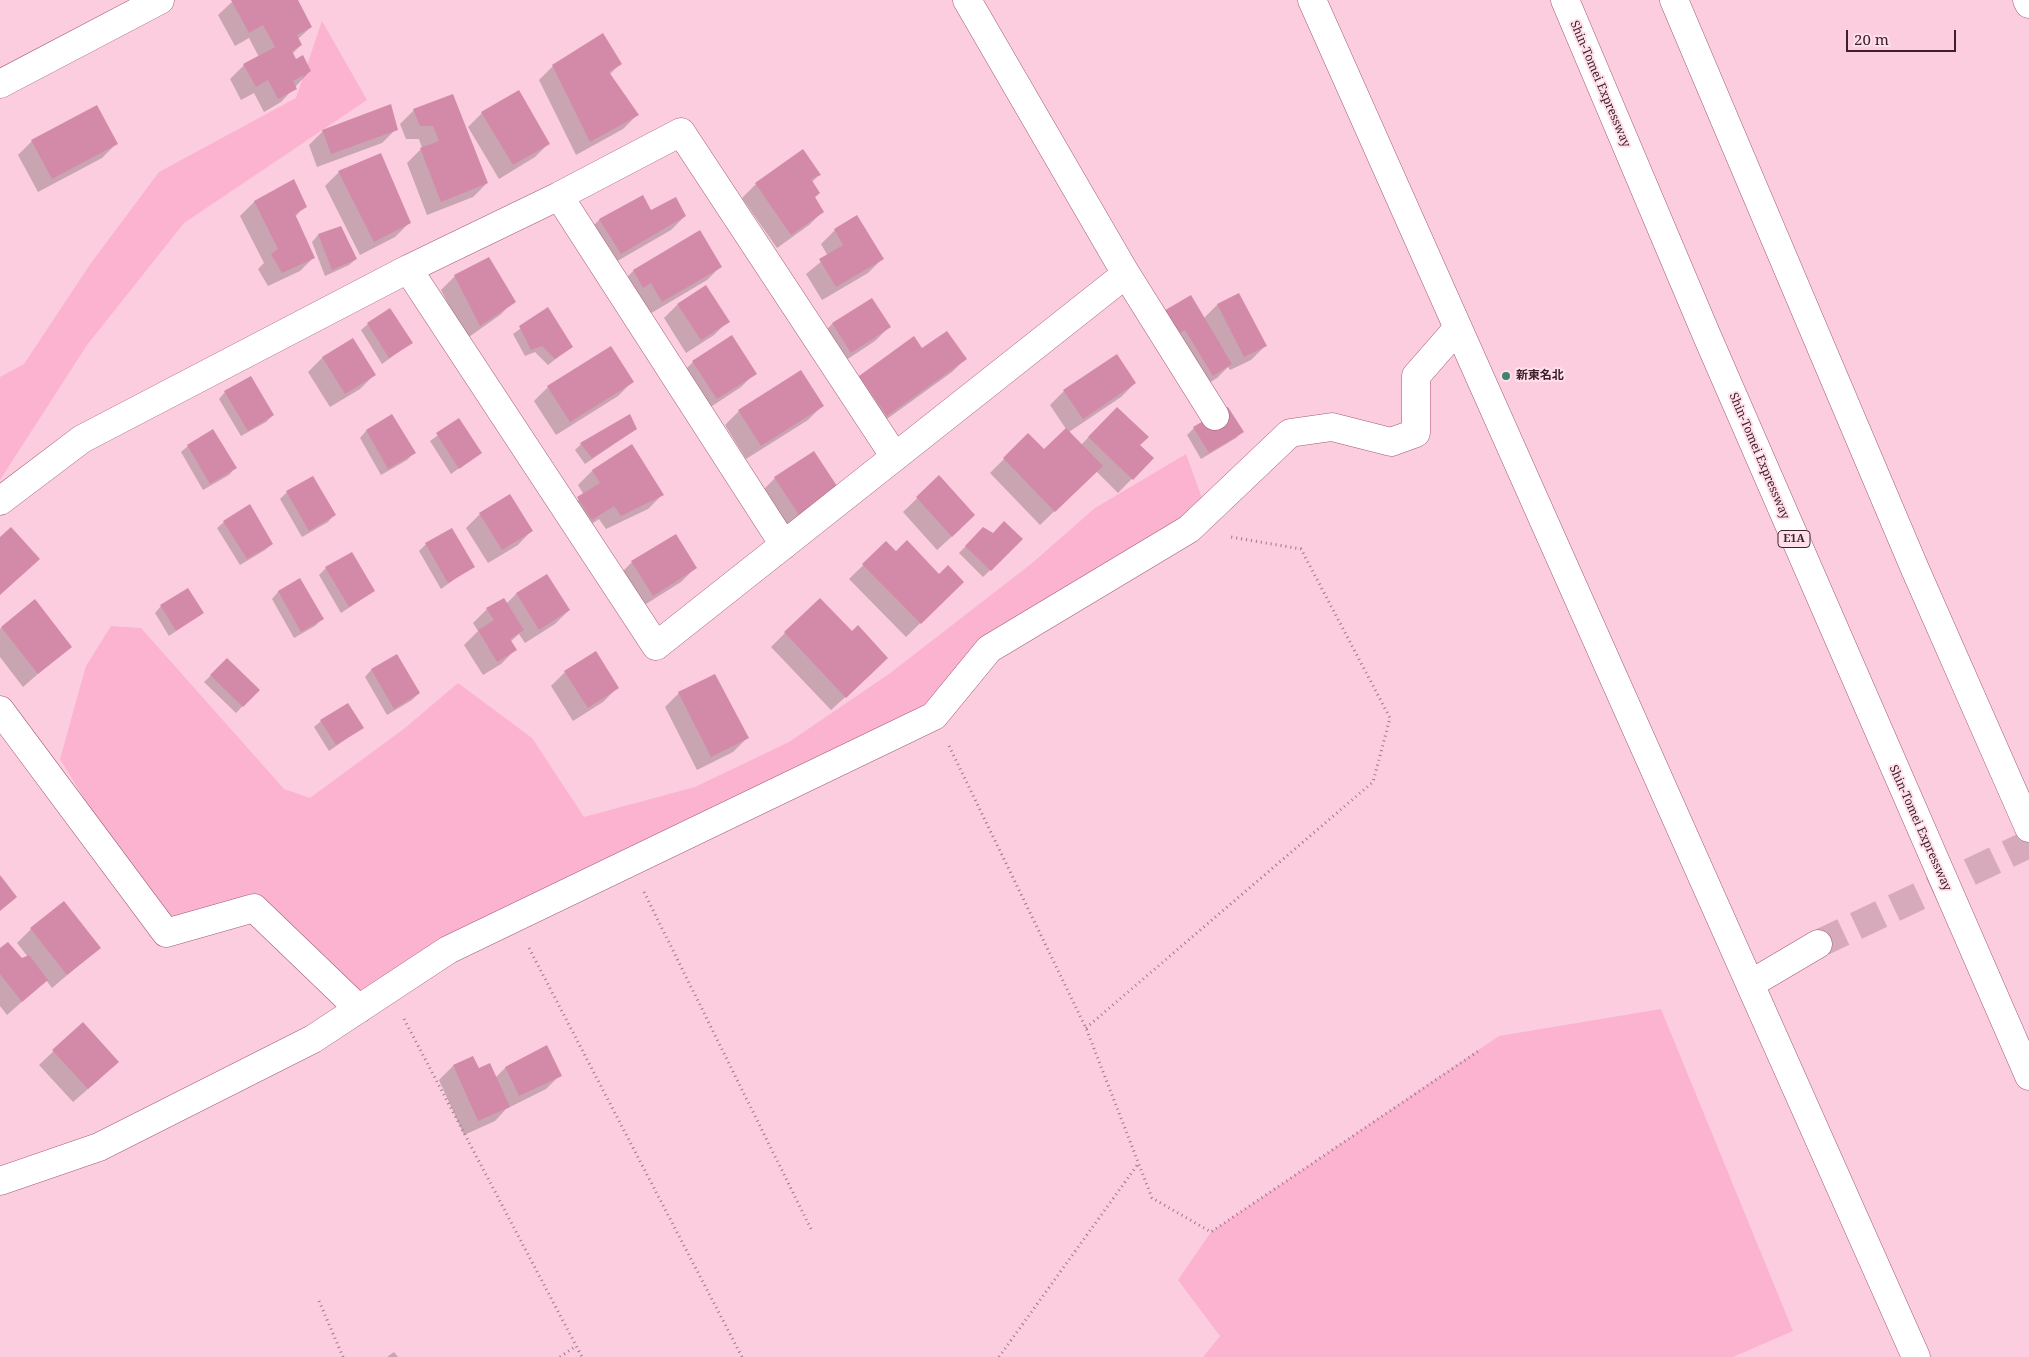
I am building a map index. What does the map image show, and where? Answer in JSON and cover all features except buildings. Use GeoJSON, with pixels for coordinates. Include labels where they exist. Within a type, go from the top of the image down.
{"type":"FeatureCollection","features":[{"type":"Feature","properties":{"kind":"main road"},"geometry":{"type":"LineString","coordinates":[[0,84],[160,0]]}},
{"type":"Feature","properties":{"kind":"main road"},"geometry":{"type":"LineString","coordinates":[[967,0],[1126,274],[1215,416]]}},
{"type":"Feature","properties":{"kind":"main road"},"geometry":{"type":"LineString","coordinates":[[1312,0],[1457,329],[1752,983],[1916,1357]]}},
{"type":"Feature","properties":{"kind":"main road","name":"Shin-Tomei Expressway"},"geometry":{"type":"LineString","coordinates":[[1565,0],[1710,345],[2029,1076]]}},
{"type":"Feature","properties":{"kind":"main road"},"geometry":{"type":"LineString","coordinates":[[1674,0],[1915,569],[2029,828]]}},
{"type":"Feature","properties":{"kind":"main road"},"geometry":{"type":"LineString","coordinates":[[2027,0],[2029,4]]}},
{"type":"Feature","properties":{"kind":"main road"},"geometry":{"type":"LineString","coordinates":[[0,501],[82,439],[408,269],[559,196],[681,132],[896,457]]}},
{"type":"Feature","properties":{"kind":"main road"},"geometry":{"type":"LineString","coordinates":[[559,196],[784,545]]}},
{"type":"Feature","properties":{"kind":"main road"},"geometry":{"type":"LineString","coordinates":[[408,269],[656,646],[1126,274]]}},
{"type":"Feature","properties":{"kind":"main road"},"geometry":{"type":"LineString","coordinates":[[0,1181],[99,1147],[313,1039],[448,950],[934,716],[989,649],[1189,529],[1290,433],[1332,427],[1391,442],[1416,433],[1416,376],[1457,329]]}},
{"type":"Feature","properties":{"kind":"main road"},"geometry":{"type":"LineString","coordinates":[[0,710],[166,933],[254,908],[359,1009]]}},
{"type":"Feature","properties":{"kind":"main road"},"geometry":{"type":"LineString","coordinates":[[1752,983],[1818,944]]}},
{"type":"Feature","properties":{"kind":"path"},"geometry":{"type":"LineString","coordinates":[[1086,1028],[1373,782],[1390,718],[1301,549],[1189,529]]}},
{"type":"Feature","properties":{"kind":"path"},"geometry":{"type":"LineString","coordinates":[[934,716],[1086,1028],[1152,1198],[1211,1232],[1480,1050]]}},
{"type":"Feature","properties":{"kind":"path"},"geometry":{"type":"LineString","coordinates":[[630,862],[812,1232]]}},
{"type":"Feature","properties":{"kind":"path"},"geometry":{"type":"LineString","coordinates":[[514,919],[742,1357]]}},
{"type":"Feature","properties":{"kind":"path"},"geometry":{"type":"LineString","coordinates":[[388,990],[582,1357]]}},
{"type":"Feature","properties":{"kind":"path"},"geometry":{"type":"LineString","coordinates":[[999,1357],[1138,1163]]}},
{"type":"Feature","properties":{"kind":"path"},"geometry":{"type":"LineString","coordinates":[[319,1301],[343,1357]]}},
{"type":"Feature","properties":{"kind":"path"},"geometry":{"type":"LineString","coordinates":[[560,1357],[576,1346]]}},
{"type":"Feature","properties":{"kind":"shaded area"},"geometry":{"type":"Polygon","coordinates":[[[322,21],[367,100],[184,223],[87,345],[0,480],[0,377],[24,364],[91,263],[159,172],[296,98],[322,21]]]}},
{"type":"Feature","properties":{"kind":"shaded area"},"geometry":{"type":"Polygon","coordinates":[[[1186,454],[1207,512],[839,762],[369,1003],[245,904],[166,933],[60,759],[86,666],[111,626],[141,628],[284,789],[310,798],[405,728],[458,683],[532,738],[584,817],[695,787],[789,742],[889,674],[1031,564],[1095,508],[1186,454]]]}},
{"type":"Feature","properties":{"kind":"shaded area"},"geometry":{"type":"Polygon","coordinates":[[[1661,1009],[1793,1331],[1733,1357],[1203,1357],[1220,1336],[1178,1280],[1211,1232],[1499,1036],[1661,1009]]]}},
{"type":"Feature","properties":{"kind":"tunnel"},"geometry":{"type":"LineString","coordinates":[[1818,944],[2029,844]]}},
{"type":"Feature","properties":{"kind":"place","name":"新東名北"},"geometry":{"type":"Point","coordinates":[1506,376]}}]}
